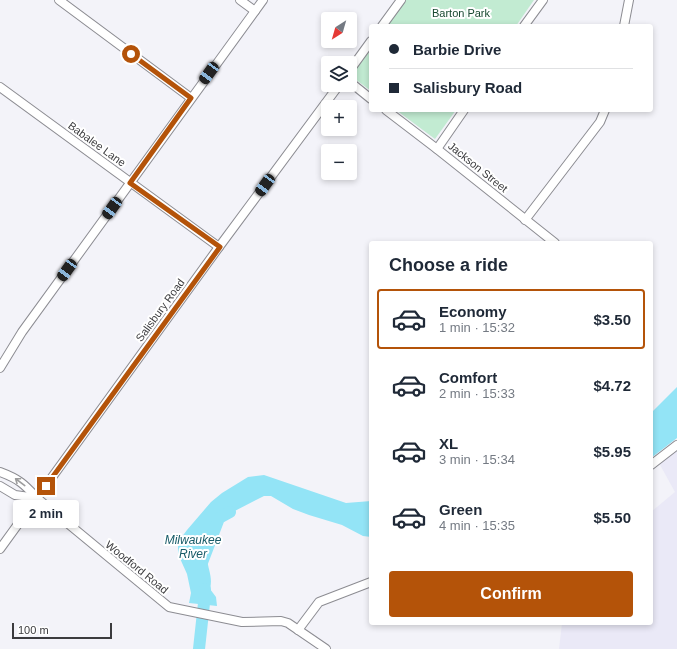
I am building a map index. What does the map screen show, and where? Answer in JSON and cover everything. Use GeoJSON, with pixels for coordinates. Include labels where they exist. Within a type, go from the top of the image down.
{"type":"FeatureCollection","features":[{"type":"Feature","properties":{"kind":"street"},"geometry":{"type":"LineString","coordinates":[[59,0],[191,98]]}},
{"type":"Feature","properties":{"kind":"street"},"geometry":{"type":"LineString","coordinates":[[240,0],[255,11]]}},
{"type":"Feature","properties":{"kind":"street"},"geometry":{"type":"LineString","coordinates":[[0,368],[22,332],[263,0]]}},
{"type":"Feature","properties":{"kind":"street"},"geometry":{"type":"LineString","coordinates":[[383,24],[401,0]]}},
{"type":"Feature","properties":{"kind":"street"},"geometry":{"type":"LineString","coordinates":[[525,24],[543,0]]}},
{"type":"Feature","properties":{"kind":"street"},"geometry":{"type":"LineString","coordinates":[[624,24],[629,0]]}},
{"type":"Feature","properties":{"kind":"street"},"geometry":{"type":"LineString","coordinates":[[357,60],[369,44]]}},
{"type":"Feature","properties":{"kind":"street","name":"Babalee Lane"},"geometry":{"type":"LineString","coordinates":[[0,87],[220,247]]}},
{"type":"Feature","properties":{"kind":"street"},"geometry":{"type":"LineString","coordinates":[[357,88],[369,97]]}},
{"type":"Feature","properties":{"kind":"street","name":"Salisbury Road"},"geometry":{"type":"LineString","coordinates":[[0,549],[334,92]]}},
{"type":"Feature","properties":{"kind":"street","name":"Jackson Street"},"geometry":{"type":"LineString","coordinates":[[389,112],[552,241]]}},
{"type":"Feature","properties":{"kind":"street"},"geometry":{"type":"LineString","coordinates":[[436,149],[463,112]]}},
{"type":"Feature","properties":{"kind":"street"},"geometry":{"type":"LineString","coordinates":[[525,220],[600,122],[604,112]]}},
{"type":"Feature","properties":{"kind":"street"},"geometry":{"type":"LineString","coordinates":[[653,463],[677,445]]}},
{"type":"Feature","properties":{"kind":"street","name":"Woodford Road"},"geometry":{"type":"LineString","coordinates":[[0,472],[22,482],[37,498],[169,607],[242,622],[281,621],[288,623],[326,649]]}},
{"type":"Feature","properties":{"kind":"street"},"geometry":{"type":"LineString","coordinates":[[0,486],[15,495],[37,498]]}},
{"type":"Feature","properties":{"kind":"street"},"geometry":{"type":"LineString","coordinates":[[298,630],[319,602],[369,583]]}},
{"type":"Feature","properties":{"kind":"shaded area"},"geometry":{"type":"Polygon","coordinates":[[[677,449],[677,649],[559,649],[562,625],[653,625],[653,510],[675,492],[659,463],[677,449]]]}},
{"type":"Feature","properties":{"kind":"green space","name":"Barton Park"},"geometry":{"type":"Polygon","coordinates":[[[406,0],[534,0],[517,24],[388,24],[406,0]]]}},
{"type":"Feature","properties":{"kind":"green space"},"geometry":{"type":"Polygon","coordinates":[[[369,52],[369,90],[357,80],[357,68],[369,52]]]}},
{"type":"Feature","properties":{"kind":"green space"},"geometry":{"type":"Polygon","coordinates":[[[399,112],[455,112],[435,139],[399,112]]]}},
{"type":"Feature","properties":{"kind":"water"},"geometry":{"type":"Polygon","coordinates":[[[677,387],[677,438],[653,456],[653,411],[677,387]]]}},
{"type":"Feature","properties":{"kind":"water","name":"Milwaukee River"},"geometry":{"type":"Polygon","coordinates":[[[264,475],[346,503],[369,501],[369,537],[363,536],[342,525],[293,509],[271,496],[264,496],[223,517],[212,526],[208,538],[207,555],[211,577],[210,589],[216,597],[217,606],[189,603],[191,593],[187,574],[178,554],[178,542],[211,502],[222,493],[248,477],[264,475]]]}},
{"type":"Feature","properties":{"kind":"waterway","name":"Milwaukee River"},"geometry":{"type":"LineString","coordinates":[[201,565],[219,518],[230,512]]}},
{"type":"Feature","properties":{"kind":"waterway","name":"Milwaukee River"},"geometry":{"type":"LineString","coordinates":[[199,649],[205,589]]}},
{"type":"Feature","properties":{"kind":"route"},"geometry":{"type":"LineString","coordinates":[[46,486],[220,247],[130,183],[191,98],[131,54]]}}]}
